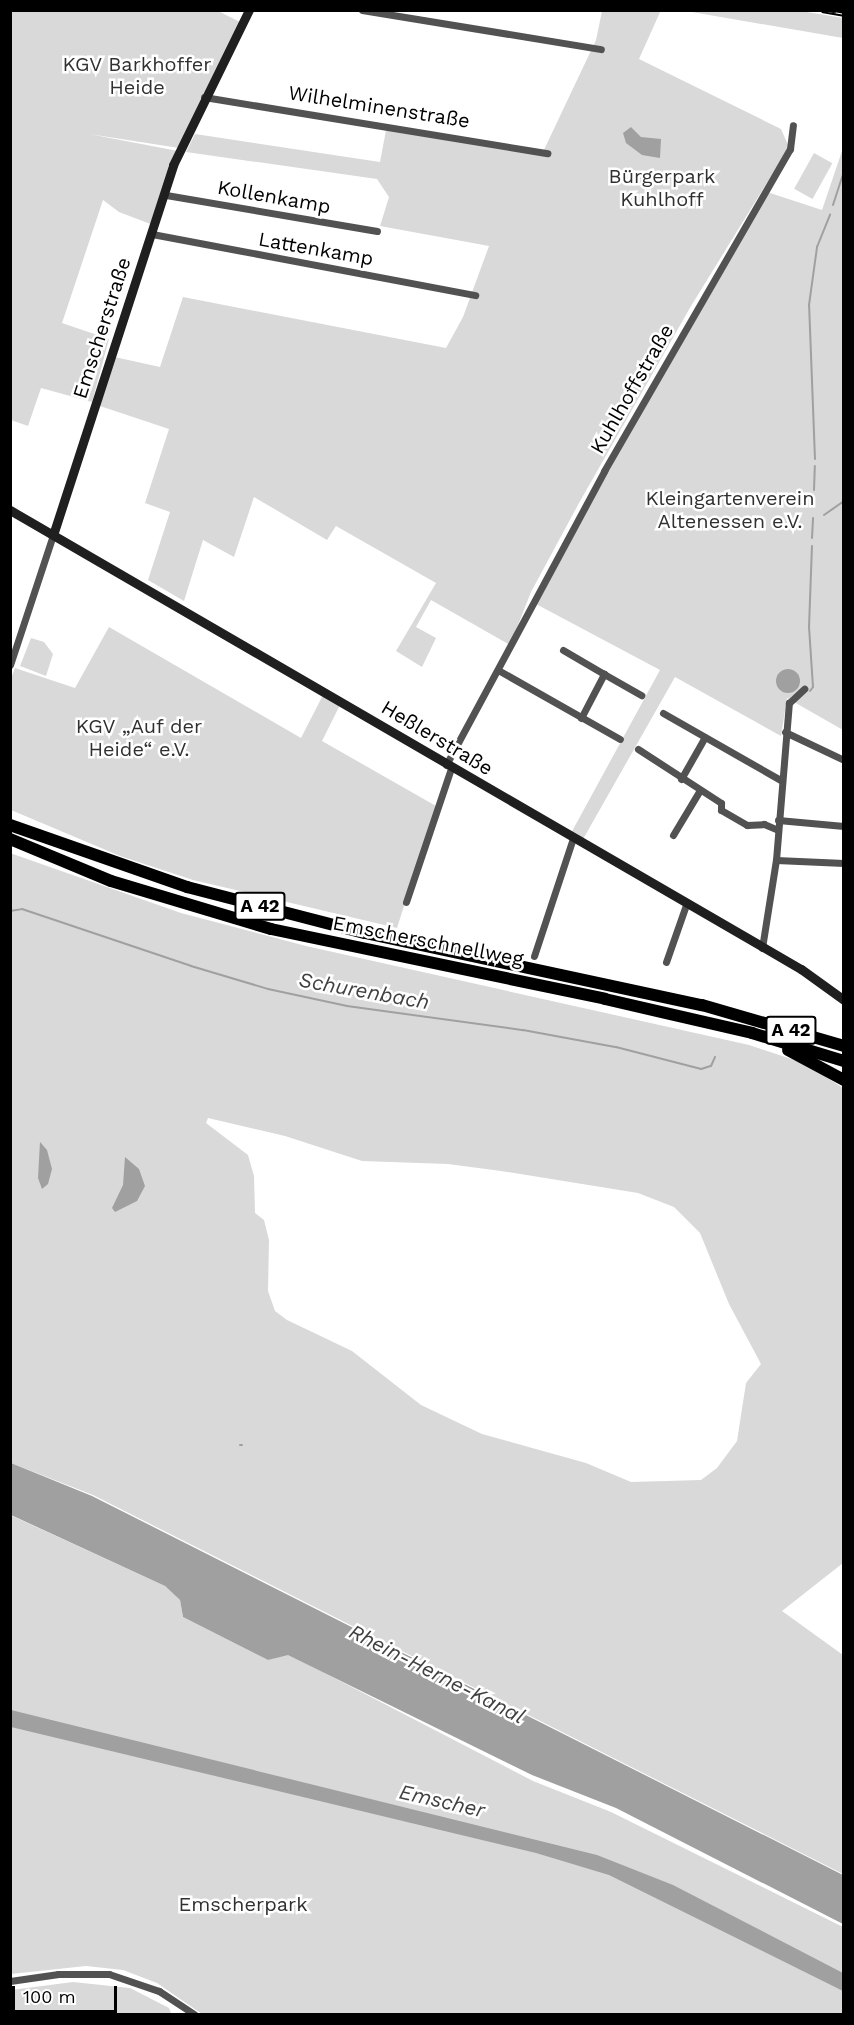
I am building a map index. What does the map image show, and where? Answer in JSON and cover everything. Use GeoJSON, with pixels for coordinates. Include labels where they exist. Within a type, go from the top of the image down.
{"type":"FeatureCollection","features":[{"type":"Feature","properties":{"kind":"highway","name":"Emscherschnellweg"},"geometry":{"type":"LineString","coordinates":[[10,825],[187,887],[365,933],[692,1003],[843,1046]]}},
{"type":"Feature","properties":{"kind":"highway","name":"Emscherschnellweg"},"geometry":{"type":"LineString","coordinates":[[10,839],[111,881],[271,929],[752,1033],[843,1061]]}},
{"type":"Feature","properties":{"kind":"highway"},"geometry":{"type":"LineString","coordinates":[[752,1033],[843,1080]]}},
{"type":"Feature","properties":{"kind":"street","name":"Emscherstraße"},"geometry":{"type":"LineString","coordinates":[[10,665],[166,195],[173,165],[204,97],[249,10]]}},
{"type":"Feature","properties":{"kind":"street"},"geometry":{"type":"LineString","coordinates":[[362,10],[601,49]]}},
{"type":"Feature","properties":{"kind":"street","name":"Wilhelminenstraße"},"geometry":{"type":"LineString","coordinates":[[204,97],[548,153]]}},
{"type":"Feature","properties":{"kind":"street","name":"Kuhlhoffstraße"},"geometry":{"type":"LineString","coordinates":[[406,902],[449,767],[604,471],[790,149],[793,125]]}},
{"type":"Feature","properties":{"kind":"street","name":"Kollenkamp"},"geometry":{"type":"LineString","coordinates":[[166,195],[377,231]]}},
{"type":"Feature","properties":{"kind":"street","name":"Lattenkamp"},"geometry":{"type":"LineString","coordinates":[[152,234],[475,295]]}},
{"type":"Feature","properties":{"kind":"street","name":"Heßlerstraße"},"geometry":{"type":"LineString","coordinates":[[10,510],[762,948],[843,1000]]}},
{"type":"Feature","properties":{"kind":"street"},"geometry":{"type":"LineString","coordinates":[[563,650],[641,694]]}},
{"type":"Feature","properties":{"kind":"street"},"geometry":{"type":"LineString","coordinates":[[498,670],[620,739]]}},
{"type":"Feature","properties":{"kind":"street"},"geometry":{"type":"LineString","coordinates":[[581,718],[604,674]]}},
{"type":"Feature","properties":{"kind":"street"},"geometry":{"type":"LineString","coordinates":[[762,948],[776,860],[789,703],[804,690]]}},
{"type":"Feature","properties":{"kind":"street"},"geometry":{"type":"LineString","coordinates":[[663,713],[782,781]]}},
{"type":"Feature","properties":{"kind":"street"},"geometry":{"type":"LineString","coordinates":[[785,732],[843,760]]}},
{"type":"Feature","properties":{"kind":"street"},"geometry":{"type":"LineString","coordinates":[[681,779],[705,737]]}},
{"type":"Feature","properties":{"kind":"street"},"geometry":{"type":"LineString","coordinates":[[638,749],[721,803],[721,810],[747,825],[764,824],[778,830]]}},
{"type":"Feature","properties":{"kind":"street"},"geometry":{"type":"LineString","coordinates":[[673,835],[700,790]]}},
{"type":"Feature","properties":{"kind":"street"},"geometry":{"type":"LineString","coordinates":[[778,820],[843,826]]}},
{"type":"Feature","properties":{"kind":"street"},"geometry":{"type":"LineString","coordinates":[[534,956],[573,838]]}},
{"type":"Feature","properties":{"kind":"street"},"geometry":{"type":"LineString","coordinates":[[776,860],[843,863]]}},
{"type":"Feature","properties":{"kind":"street"},"geometry":{"type":"LineString","coordinates":[[666,962],[686,905]]}},
{"type":"Feature","properties":{"kind":"street"},"geometry":{"type":"LineString","coordinates":[[10,1981],[62,1974],[109,1974],[159,1990],[194,2014]]}},
{"type":"Feature","properties":{"kind":"green space","name":"Bürgerpark Kuhlhoff"},"geometry":{"type":"Polygon","coordinates":[[[661,10],[639,59],[781,129],[789,147],[691,306],[579,503],[531,592],[510,645],[431,600],[416,627],[436,638],[422,667],[396,651],[436,583],[336,526],[327,540],[254,497],[234,557],[203,540],[184,601],[148,580],[170,512],[145,503],[169,429],[97,405],[110,356],[160,367],[183,297],[446,348],[463,317],[489,246],[380,226],[389,197],[377,179],[186,152],[195,134],[380,162],[387,125],[542,154],[596,40],[602,11],[661,10]]]}},
{"type":"Feature","properties":{"kind":"green space"},"geometry":{"type":"Polygon","coordinates":[[[795,10],[843,18],[843,38],[686,11],[795,10]]]}},
{"type":"Feature","properties":{"kind":"green space","name":"KGV Barkhoffer Heide"},"geometry":{"type":"Polygon","coordinates":[[[11,11],[218,11],[242,23],[179,148],[89,134],[178,151],[153,225],[119,212],[103,200],[62,323],[109,339],[92,402],[41,388],[28,426],[11,420],[11,11]]]}},
{"type":"Feature","properties":{"kind":"green space","name":"Kleingartenverein Altenessen e.V."},"geometry":{"type":"Polygon","coordinates":[[[843,148],[843,730],[787,698],[781,736],[675,677],[582,841],[570,835],[660,670],[536,604],[605,472],[767,192],[822,210],[843,148]]]}},
{"type":"Feature","properties":{"kind":"green space"},"geometry":{"type":"Polygon","coordinates":[[[814,153],[832,163],[812,199],[794,189],[814,153]]]}},
{"type":"Feature","properties":{"kind":"green space","name":"KGV „Auf der Heide“ e.V."},"geometry":{"type":"Polygon","coordinates":[[[109,627],[301,738],[324,693],[341,703],[322,741],[436,806],[397,928],[193,880],[120,856],[11,810],[10,681],[15,668],[75,688],[109,627]]]}},
{"type":"Feature","properties":{"kind":"green space"},"geometry":{"type":"Polygon","coordinates":[[[31,638],[44,642],[53,654],[46,676],[20,666],[31,638]]]}},
{"type":"Feature","properties":{"kind":"green space"},"geometry":{"type":"Polygon","coordinates":[[[10,853],[181,913],[306,946],[749,1045],[806,1064],[843,1088],[843,1563],[782,1611],[843,1655],[843,1874],[93,1495],[11,1463],[10,853]],[[208,1118],[206,1123],[248,1155],[254,1176],[255,1213],[264,1220],[269,1240],[268,1291],[275,1311],[287,1320],[352,1351],[421,1405],[482,1434],[586,1463],[631,1482],[701,1480],[717,1468],[737,1441],[746,1383],[761,1364],[729,1304],[700,1233],[674,1207],[638,1193],[501,1171],[448,1164],[362,1161],[285,1136],[208,1118]]]}},
{"type":"Feature","properties":{"kind":"green space","name":"Emscherpark"},"geometry":{"type":"Polygon","coordinates":[[[10,1515],[165,1586],[180,1600],[183,1617],[268,1660],[288,1654],[533,1781],[611,1812],[843,1927],[843,2014],[202,2014],[157,1983],[123,1970],[86,1966],[11,1974],[10,1515]]]}},
{"type":"Feature","properties":{"kind":"green space"},"geometry":{"type":"Polygon","coordinates":[[[73,1982],[130,1988],[169,2008],[171,2013],[11,2014],[11,1990],[73,1982]]]}},
{"type":"Feature","properties":{"kind":"water"},"geometry":{"type":"Polygon","coordinates":[[[631,127],[641,137],[661,139],[660,158],[642,155],[626,143],[623,133],[631,127]]]}},
{"type":"Feature","properties":{"kind":"water"},"geometry":{"type":"Polygon","coordinates":[[[788,669],[797,672],[800,681],[797,690],[788,693],[779,690],[776,681],[779,672],[788,669]]]}},
{"type":"Feature","properties":{"kind":"water"},"geometry":{"type":"Polygon","coordinates":[[[40,1142],[47,1150],[52,1169],[48,1184],[42,1189],[38,1178],[40,1142]]]}},
{"type":"Feature","properties":{"kind":"water"},"geometry":{"type":"Polygon","coordinates":[[[125,1157],[139,1169],[145,1186],[137,1201],[115,1212],[112,1208],[123,1185],[125,1157]]]}},
{"type":"Feature","properties":{"kind":"water","name":"Rhein-Herne-Kanal"},"geometry":{"type":"Polygon","coordinates":[[[11,1463],[92,1496],[843,1875],[843,1924],[616,1808],[532,1775],[288,1655],[268,1660],[183,1617],[180,1600],[165,1586],[11,1515],[11,1463]]]}},
{"type":"Feature","properties":{"kind":"water"},"geometry":{"type":"Polygon","coordinates":[[[11,1710],[597,1855],[673,1885],[843,1973],[843,1991],[609,1875],[536,1853],[11,1727],[11,1710]]]}},
{"type":"Feature","properties":{"kind":"waterway","name":"Schurenbach"},"geometry":{"type":"LineString","coordinates":[[833,205],[844,172]]}},
{"type":"Feature","properties":{"kind":"waterway"},"geometry":{"type":"LineString","coordinates":[[815,459],[809,305],[817,247],[830,215]]}},
{"type":"Feature","properties":{"kind":"waterway"},"geometry":{"type":"LineString","coordinates":[[814,490],[815,466]]}},
{"type":"Feature","properties":{"kind":"waterway"},"geometry":{"type":"LineString","coordinates":[[824,515],[844,501]]}},
{"type":"Feature","properties":{"kind":"waterway"},"geometry":{"type":"LineString","coordinates":[[812,538],[813,518]]}},
{"type":"Feature","properties":{"kind":"waterway"},"geometry":{"type":"LineString","coordinates":[[810,691],[813,687],[809,627],[812,546]]}},
{"type":"Feature","properties":{"kind":"waterway","name":"Schurenbach"},"geometry":{"type":"LineString","coordinates":[[10,911],[22,909],[191,966],[268,989],[347,1006],[523,1030],[616,1047],[701,1069],[711,1066],[715,1057]]}},
{"type":"Feature","properties":{"kind":"railway"},"geometry":{"type":"LineString","coordinates":[[822,10],[844,14]]}},
{"type":"Feature","properties":{"kind":"water label","name":"Emscher"},"geometry":{"type":"Point","coordinates":[442,1801]}}]}
